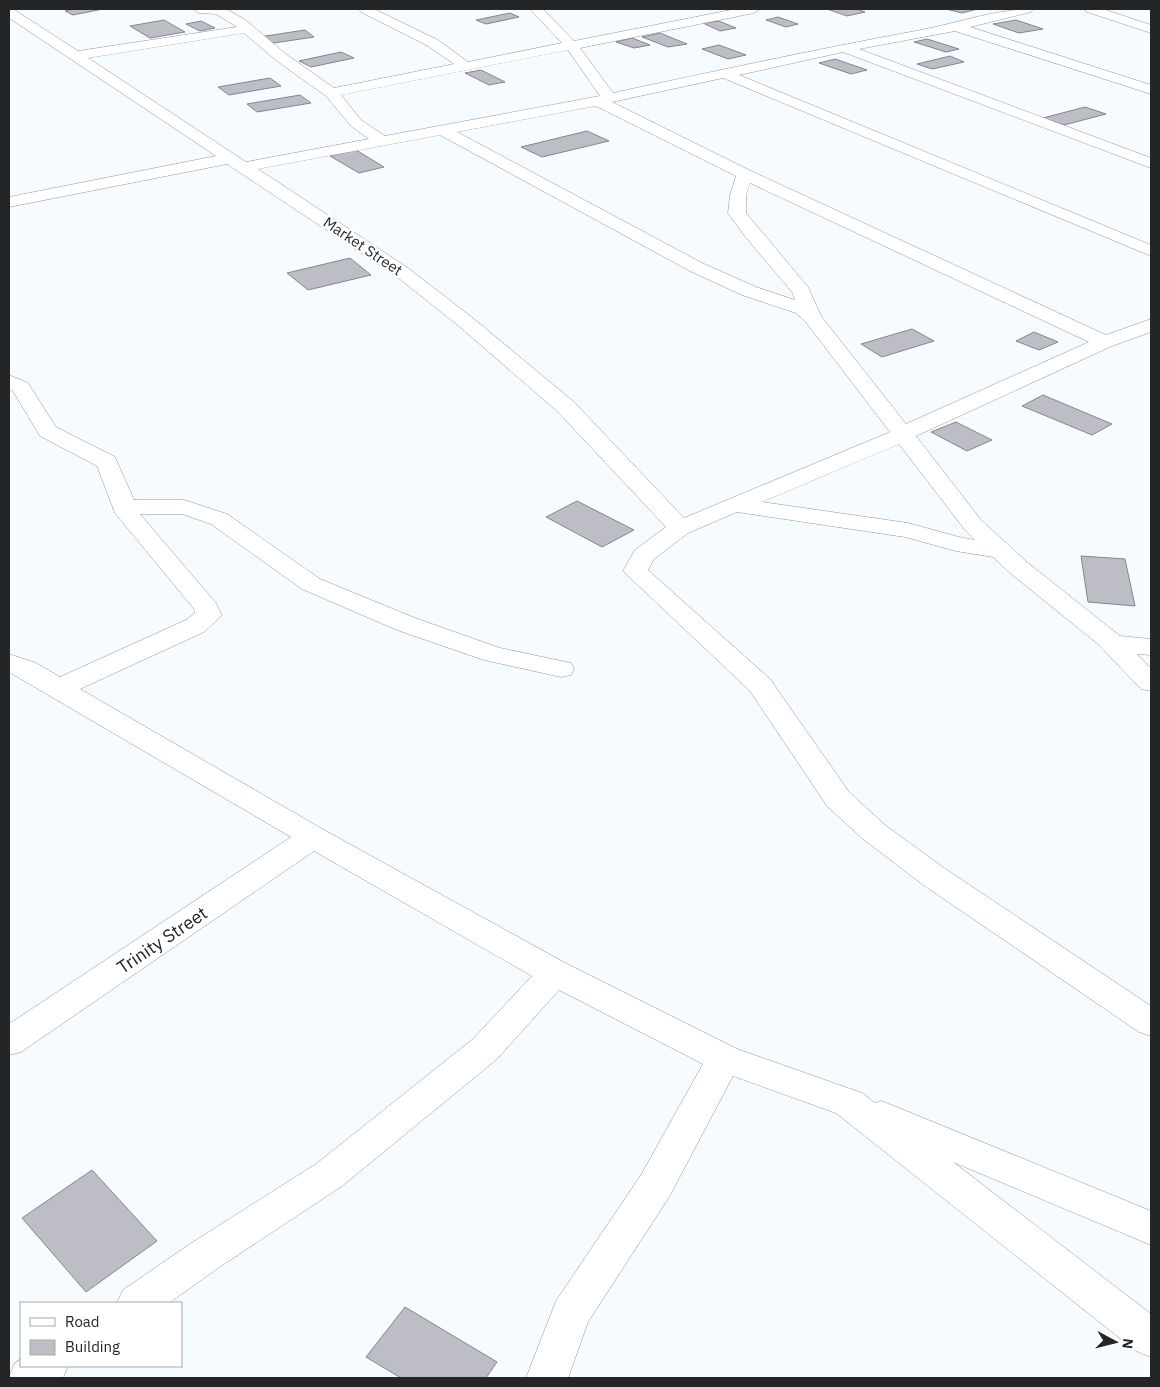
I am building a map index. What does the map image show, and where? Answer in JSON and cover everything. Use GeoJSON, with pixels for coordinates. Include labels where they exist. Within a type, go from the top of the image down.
{"type":"FeatureCollection","features":[{"type":"Feature","properties":{"kind":"street"},"geometry":{"type":"LineString","coordinates":[[199,9],[227,13],[330,93],[356,123],[382,141]]}},
{"type":"Feature","properties":{"kind":"street"},"geometry":{"type":"LineString","coordinates":[[365,9],[433,43],[465,66]]}},
{"type":"Feature","properties":{"kind":"street"},"geometry":{"type":"LineString","coordinates":[[536,9],[572,46],[604,99],[746,174],[1114,338],[1151,348]]}},
{"type":"Feature","properties":{"kind":"street"},"geometry":{"type":"LineString","coordinates":[[330,93],[754,9]]}},
{"type":"Feature","properties":{"kind":"street"},"geometry":{"type":"LineString","coordinates":[[9,202],[442,130],[604,99],[956,26],[1027,9]]}},
{"type":"Feature","properties":{"kind":"street"},"geometry":{"type":"LineString","coordinates":[[1091,9],[1151,29]]}},
{"type":"Feature","properties":{"kind":"street","name":"Market Street"},"geometry":{"type":"LineString","coordinates":[[9,12],[402,272],[467,323],[566,407],[680,528]]}},
{"type":"Feature","properties":{"kind":"street"},"geometry":{"type":"LineString","coordinates":[[956,26],[1151,90]]}},
{"type":"Feature","properties":{"kind":"street"},"geometry":{"type":"LineString","coordinates":[[75,56],[246,29]]}},
{"type":"Feature","properties":{"kind":"street"},"geometry":{"type":"LineString","coordinates":[[844,48],[1151,163]]}},
{"type":"Feature","properties":{"kind":"street"},"geometry":{"type":"LineString","coordinates":[[723,73],[1151,252]]}},
{"type":"Feature","properties":{"kind":"street"},"geometry":{"type":"LineString","coordinates":[[442,130],[696,267],[749,291],[803,309],[812,317],[974,525],[1018,568],[1112,643],[1151,683]]}},
{"type":"Feature","properties":{"kind":"street"},"geometry":{"type":"LineString","coordinates":[[746,174],[738,194],[738,213],[750,231],[801,291],[812,317]]}},
{"type":"Feature","properties":{"kind":"street"},"geometry":{"type":"LineString","coordinates":[[16,184],[24,189],[26,198]]}},
{"type":"Feature","properties":{"kind":"street"},"geometry":{"type":"LineString","coordinates":[[1151,325],[1114,338],[903,434],[680,528],[644,555],[635,571],[760,685],[838,799],[874,832],[933,876],[1151,1023]]}},
{"type":"Feature","properties":{"kind":"street"},"geometry":{"type":"LineString","coordinates":[[9,381],[21,387],[48,431],[107,462],[127,513],[206,607],[209,615],[195,626],[57,688]]}},
{"type":"Feature","properties":{"kind":"street"},"geometry":{"type":"LineString","coordinates":[[735,505],[908,530],[956,544],[1001,551]]}},
{"type":"Feature","properties":{"kind":"street"},"geometry":{"type":"LineString","coordinates":[[124,507],[184,506],[219,519],[311,584],[415,627],[493,654],[561,670]]}},
{"type":"Feature","properties":{"kind":"street"},"geometry":{"type":"LineString","coordinates":[[1112,643],[1151,647]]}},
{"type":"Feature","properties":{"kind":"street"},"geometry":{"type":"LineString","coordinates":[[14,672],[57,688],[313,837],[555,973],[724,1058],[849,1103],[1151,1228]]}},
{"type":"Feature","properties":{"kind":"street","name":"Trinity Street"},"geometry":{"type":"LineString","coordinates":[[9,1042],[313,837]]}},
{"type":"Feature","properties":{"kind":"street"},"geometry":{"type":"LineString","coordinates":[[138,1302],[204,1256],[329,1175],[485,1049],[555,973]]}},
{"type":"Feature","properties":{"kind":"street"},"geometry":{"type":"LineString","coordinates":[[547,1378],[570,1314],[655,1186],[724,1058]]}},
{"type":"Feature","properties":{"kind":"street"},"geometry":{"type":"LineString","coordinates":[[849,1103],[1151,1338]]}},
{"type":"Feature","properties":{"kind":"street"},"geometry":{"type":"LineString","coordinates":[[30,1378],[46,1367]]}},
{"type":"Feature","properties":{"kind":"building"},"geometry":{"type":"Polygon","coordinates":[[[103,9],[73,15],[65,11],[103,9]]]}},
{"type":"Feature","properties":{"kind":"building"},"geometry":{"type":"Polygon","coordinates":[[[827,9],[857,9],[865,12],[847,16],[827,9]]]}},
{"type":"Feature","properties":{"kind":"building"},"geometry":{"type":"Polygon","coordinates":[[[946,9],[978,9],[962,13],[946,9]]]}},
{"type":"Feature","properties":{"kind":"building"},"geometry":{"type":"Polygon","coordinates":[[[510,13],[519,17],[486,24],[476,20],[510,13]]]}},
{"type":"Feature","properties":{"kind":"building"},"geometry":{"type":"Polygon","coordinates":[[[778,17],[798,24],[786,27],[766,20],[778,17]]]}},
{"type":"Feature","properties":{"kind":"building"},"geometry":{"type":"Polygon","coordinates":[[[164,20],[185,32],[150,38],[130,26],[164,20]]]}},
{"type":"Feature","properties":{"kind":"building"},"geometry":{"type":"Polygon","coordinates":[[[1016,20],[1043,29],[1019,33],[993,24],[1016,20]]]}},
{"type":"Feature","properties":{"kind":"building"},"geometry":{"type":"Polygon","coordinates":[[[201,21],[215,28],[200,31],[186,24],[201,21]]]}},
{"type":"Feature","properties":{"kind":"building"},"geometry":{"type":"Polygon","coordinates":[[[719,21],[736,28],[720,31],[703,23],[719,21]]]}},
{"type":"Feature","properties":{"kind":"building"},"geometry":{"type":"Polygon","coordinates":[[[305,30],[314,37],[267,44],[259,37],[305,30]]]}},
{"type":"Feature","properties":{"kind":"building"},"geometry":{"type":"Polygon","coordinates":[[[660,33],[687,44],[668,47],[642,37],[660,33]]]}},
{"type":"Feature","properties":{"kind":"building"},"geometry":{"type":"Polygon","coordinates":[[[632,38],[650,45],[634,48],[616,42],[632,38]]]}},
{"type":"Feature","properties":{"kind":"building"},"geometry":{"type":"Polygon","coordinates":[[[927,39],[959,49],[946,52],[914,42],[927,39]]]}},
{"type":"Feature","properties":{"kind":"building"},"geometry":{"type":"Polygon","coordinates":[[[719,45],[746,55],[728,59],[702,49],[719,45]]]}},
{"type":"Feature","properties":{"kind":"building"},"geometry":{"type":"Polygon","coordinates":[[[341,52],[354,58],[311,67],[299,61],[341,52]]]}},
{"type":"Feature","properties":{"kind":"building"},"geometry":{"type":"Polygon","coordinates":[[[950,56],[964,62],[932,69],[917,64],[950,56]]]}},
{"type":"Feature","properties":{"kind":"building"},"geometry":{"type":"Polygon","coordinates":[[[835,59],[867,70],[851,74],[819,63],[835,59]]]}},
{"type":"Feature","properties":{"kind":"building"},"geometry":{"type":"Polygon","coordinates":[[[481,70],[505,82],[489,85],[465,73],[481,70]]]}},
{"type":"Feature","properties":{"kind":"building"},"geometry":{"type":"Polygon","coordinates":[[[270,78],[281,86],[229,95],[218,87],[270,78]]]}},
{"type":"Feature","properties":{"kind":"building"},"geometry":{"type":"Polygon","coordinates":[[[300,95],[311,103],[257,112],[247,104],[300,95]]]}},
{"type":"Feature","properties":{"kind":"building"},"geometry":{"type":"Polygon","coordinates":[[[1085,107],[1106,114],[1064,125],[1043,118],[1085,107]]]}},
{"type":"Feature","properties":{"kind":"building"},"geometry":{"type":"Polygon","coordinates":[[[587,131],[609,141],[542,157],[521,147],[587,131]]]}},
{"type":"Feature","properties":{"kind":"building"},"geometry":{"type":"Polygon","coordinates":[[[356,150],[384,167],[359,173],[330,156],[356,150]]]}},
{"type":"Feature","properties":{"kind":"building"},"geometry":{"type":"Polygon","coordinates":[[[350,258],[371,275],[308,290],[287,273],[350,258]]]}},
{"type":"Feature","properties":{"kind":"building"},"geometry":{"type":"Polygon","coordinates":[[[912,329],[934,341],[882,357],[861,344],[912,329]]]}},
{"type":"Feature","properties":{"kind":"building"},"geometry":{"type":"Polygon","coordinates":[[[1034,332],[1058,342],[1039,350],[1016,341],[1034,332]]]}},
{"type":"Feature","properties":{"kind":"building"},"geometry":{"type":"Polygon","coordinates":[[[1043,395],[1112,424],[1092,435],[1022,406],[1043,395]]]}},
{"type":"Feature","properties":{"kind":"building"},"geometry":{"type":"Polygon","coordinates":[[[956,422],[992,440],[967,451],[931,432],[956,422]]]}},
{"type":"Feature","properties":{"kind":"building"},"geometry":{"type":"Polygon","coordinates":[[[577,501],[634,530],[602,547],[546,517],[577,501]]]}},
{"type":"Feature","properties":{"kind":"building"},"geometry":{"type":"Polygon","coordinates":[[[1081,556],[1125,559],[1135,606],[1088,602],[1081,556]]]}},
{"type":"Feature","properties":{"kind":"building"},"geometry":{"type":"Polygon","coordinates":[[[92,1170],[157,1241],[86,1292],[22,1218],[92,1170]]]}},
{"type":"Feature","properties":{"kind":"building"},"geometry":{"type":"Polygon","coordinates":[[[405,1307],[497,1362],[486,1378],[401,1378],[366,1357],[405,1307]]]}}]}
